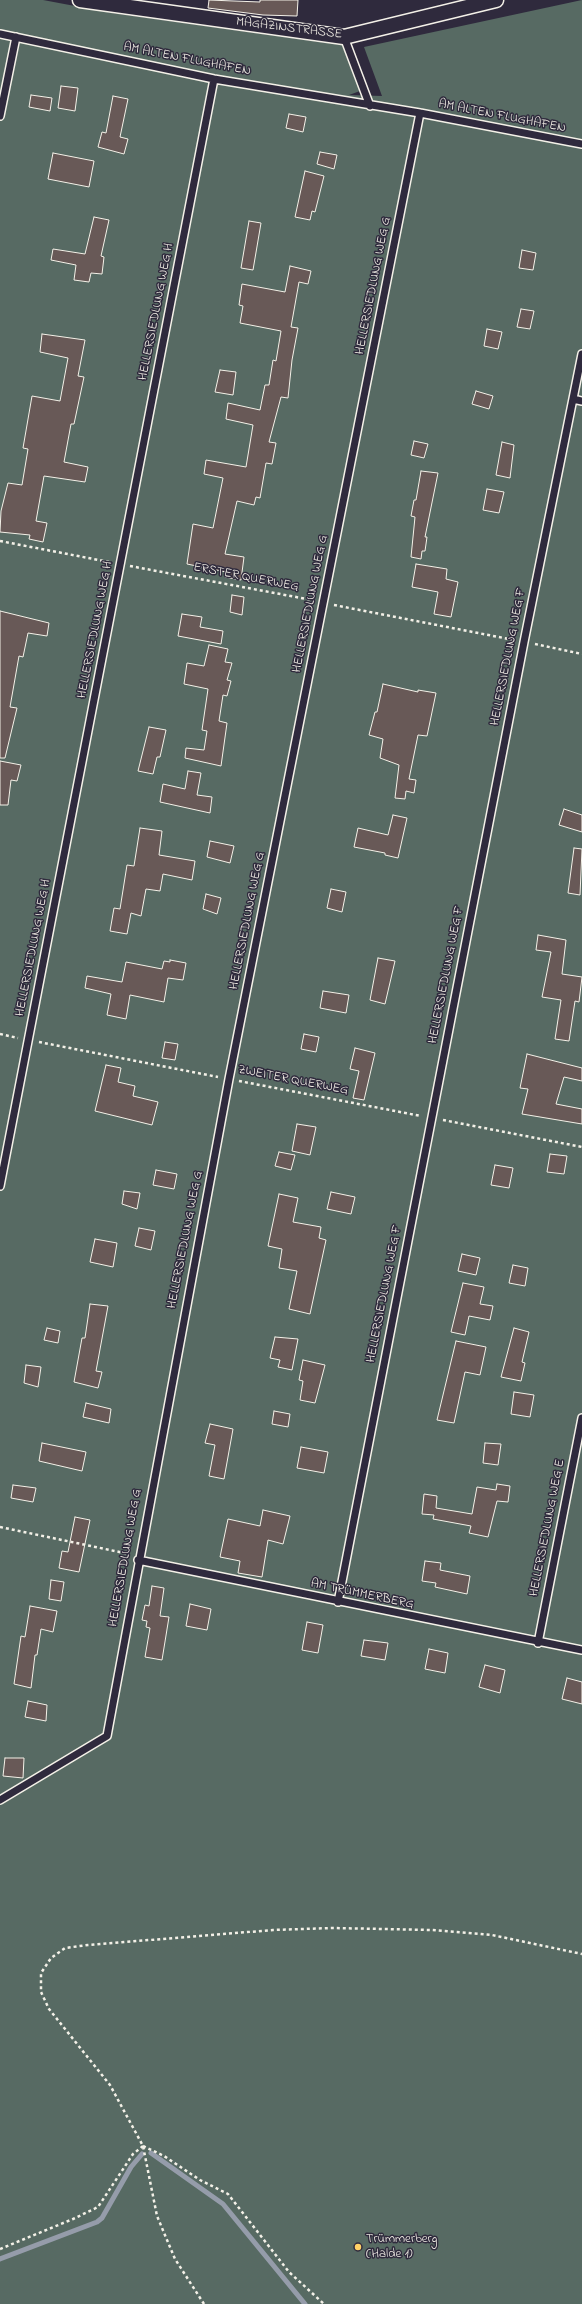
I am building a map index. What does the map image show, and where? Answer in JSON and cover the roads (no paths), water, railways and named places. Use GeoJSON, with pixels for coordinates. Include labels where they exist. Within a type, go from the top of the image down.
{"type":"FeatureCollection","features":[{"type":"Feature","properties":{"kind":"street","name":"MAGAZINSTRASSE"},"geometry":{"type":"LineString","coordinates":[[80,0],[344,38],[496,0]]}},
{"type":"Feature","properties":{"kind":"lane","name":"AM ALTEN FLUGHAFEN"},"geometry":{"type":"LineString","coordinates":[[0,34],[214,79],[370,106],[420,113],[582,144]]}},
{"type":"Feature","properties":{"kind":"lane"},"geometry":{"type":"LineString","coordinates":[[0,116],[16,37]]}},
{"type":"Feature","properties":{"kind":"lane"},"geometry":{"type":"LineString","coordinates":[[344,38],[370,106]]}},
{"type":"Feature","properties":{"kind":"lane","name":"HELLERSIEDLUNG WEG H"},"geometry":{"type":"LineString","coordinates":[[0,1186],[214,79]]}},
{"type":"Feature","properties":{"kind":"lane","name":"HELLERSIEDLUNG WEG G"},"geometry":{"type":"LineString","coordinates":[[0,1800],[107,1736],[138,1558],[229,1079],[420,113]]}},
{"type":"Feature","properties":{"kind":"lane","name":"HELLERSIEDLUNG WEG F"},"geometry":{"type":"LineString","coordinates":[[338,1602],[524,642],[582,354]]}},
{"type":"Feature","properties":{"kind":"lane"},"geometry":{"type":"LineString","coordinates":[[573,399],[582,401]]}},
{"type":"Feature","properties":{"kind":"lane","name":"HELLERSIEDLUNG WEG E"},"geometry":{"type":"LineString","coordinates":[[538,1643],[582,1418]]}},
{"type":"Feature","properties":{"kind":"lane","name":"AM TRÜMMERBERG"},"geometry":{"type":"LineString","coordinates":[[138,1558],[338,1602],[538,1643],[582,1650]]}},
{"type":"Feature","properties":{"kind":"waterway"},"geometry":{"type":"LineString","coordinates":[[151,2153],[223,2204],[305,2304]]}},
{"type":"Feature","properties":{"kind":"waterway"},"geometry":{"type":"LineString","coordinates":[[0,2259],[97,2222],[102,2218],[131,2167],[142,2154]]}},
{"type":"Feature","properties":{"kind":"place","name":"Trümmerberg (Halde 1)"},"geometry":{"type":"Point","coordinates":[358,2247]}}]}
